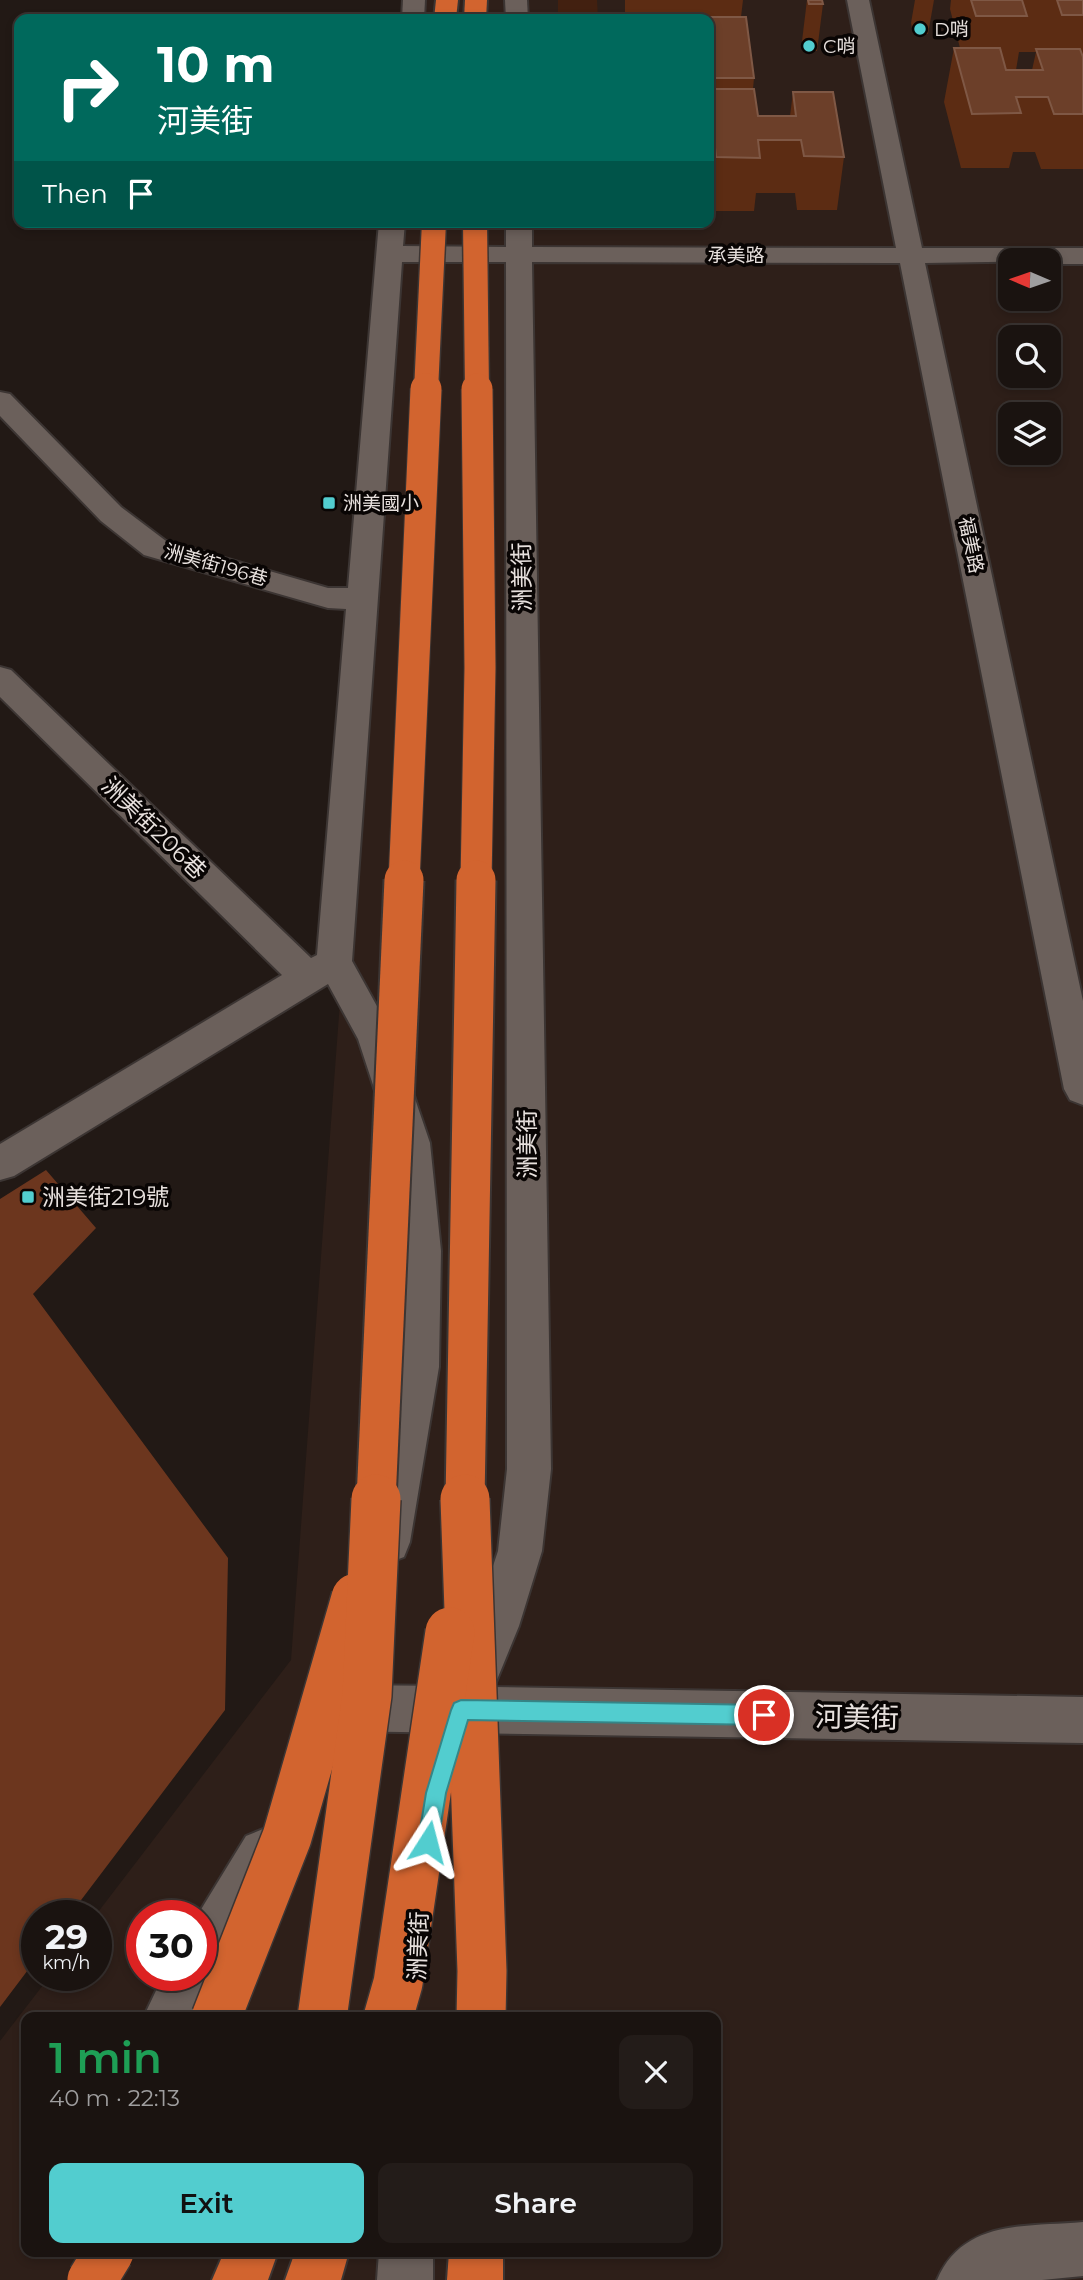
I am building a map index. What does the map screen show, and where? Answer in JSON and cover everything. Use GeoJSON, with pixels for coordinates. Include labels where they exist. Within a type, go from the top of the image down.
{"type":"FeatureCollection","features":[{"type":"Feature","properties":{"kind":"highway"},"geometry":{"type":"LineString","coordinates":[[323,2012],[367,1695],[372,1546],[416,668],[434,228]]}},
{"type":"Feature","properties":{"kind":"highway"},"geometry":{"type":"LineString","coordinates":[[475,228],[480,668],[464,1540],[482,1971],[481,2012]]}},
{"type":"Feature","properties":{"kind":"highway"},"geometry":{"type":"LineString","coordinates":[[390,2012],[398,1983],[464,1540]]}},
{"type":"Feature","properties":{"kind":"highway"},"geometry":{"type":"LineString","coordinates":[[218,2012],[287,1836],[372,1546]]}},
{"type":"Feature","properties":{"kind":"highway"},"geometry":{"type":"LineString","coordinates":[[94,2280],[106,2257]]}},
{"type":"Feature","properties":{"kind":"highway"},"geometry":{"type":"LineString","coordinates":[[240,2280],[249,2257]]}},
{"type":"Feature","properties":{"kind":"highway"},"geometry":{"type":"LineString","coordinates":[[313,2280],[320,2257]]}},
{"type":"Feature","properties":{"kind":"highway"},"geometry":{"type":"LineString","coordinates":[[475,2280],[476,2257]]}},
{"type":"Feature","properties":{"kind":"street","name":"福美路"},"geometry":{"type":"LineString","coordinates":[[858,0],[1083,1089]]}},
{"type":"Feature","properties":{"kind":"street"},"geometry":{"type":"LineString","coordinates":[[217,1929],[286,1813],[338,1708],[380,1585],[402,1474],[418,1367],[421,1251],[411,1143],[376,1037],[321,970],[362,599],[391,228]]}},
{"type":"Feature","properties":{"kind":"street","name":"承美路"},"geometry":{"type":"LineString","coordinates":[[389,254],[519,238],[911,255],[1083,256]]}},
{"type":"Feature","properties":{"kind":"street","name":"洲美街"},"geometry":{"type":"LineString","coordinates":[[415,2012],[420,1892],[436,1793],[461,1710],[496,1626],[520,1552],[529,1469],[519,238]]}},
{"type":"Feature","properties":{"kind":"street","name":"洲美街196巷"},"geometry":{"type":"LineString","coordinates":[[0,400],[111,514],[156,548],[328,598],[362,599]]}},
{"type":"Feature","properties":{"kind":"street","name":"洲美街206巷"},"geometry":{"type":"LineString","coordinates":[[0,678],[321,970]]}},
{"type":"Feature","properties":{"kind":"street"},"geometry":{"type":"LineString","coordinates":[[0,1164],[321,970]]}},
{"type":"Feature","properties":{"kind":"street","name":"河美街"},"geometry":{"type":"LineString","coordinates":[[338,1708],[1083,1720]]}},
{"type":"Feature","properties":{"kind":"street"},"geometry":{"type":"LineString","coordinates":[[172,2012],[182,1991]]}},
{"type":"Feature","properties":{"kind":"street"},"geometry":{"type":"LineString","coordinates":[[965,2280],[992,2257],[1083,2249]]}},
{"type":"Feature","properties":{"kind":"street"},"geometry":{"type":"LineString","coordinates":[[94,2280],[98,2257]]}},
{"type":"Feature","properties":{"kind":"street"},"geometry":{"type":"LineString","coordinates":[[405,2280],[406,2257]]}},
{"type":"Feature","properties":{"kind":"shaded area"},"geometry":{"type":"Polygon","coordinates":[[[419,0],[1083,0],[1083,2280],[0,2280],[0,2041],[21,2014],[21,2257],[721,2257],[721,2012],[22,2012],[38,1991],[112,1991],[112,1900],[107,1900],[291,1660],[398,228],[714,228],[714,14],[418,14],[419,0]]]}},
{"type":"Feature","properties":{"kind":"shaded area"},"geometry":{"type":"Polygon","coordinates":[[[558,0],[597,0],[598,14],[558,14],[558,0]]]}},
{"type":"Feature","properties":{"kind":"shaded area"},"geometry":{"type":"Polygon","coordinates":[[[46,1170],[96,1228],[33,1294],[228,1558],[225,1710],[81,1900],[21,1900],[21,1979],[0,2007],[0,1199],[46,1170]]]}},
{"type":"Feature","properties":{"kind":"building"},"geometry":{"type":"Polygon","coordinates":[[[808,0],[822,0],[823,4],[809,4],[808,0]]]}},
{"type":"Feature","properties":{"kind":"building"},"geometry":{"type":"Polygon","coordinates":[[[971,0],[1022,0],[1027,16],[976,16],[971,0]]]}},
{"type":"Feature","properties":{"kind":"building"},"geometry":{"type":"Polygon","coordinates":[[[1057,0],[1083,0],[1083,15],[1062,15],[1057,0]]]}},
{"type":"Feature","properties":{"kind":"building"},"geometry":{"type":"Polygon","coordinates":[[[714,17],[746,17],[754,78],[714,78],[714,17]]]}},
{"type":"Feature","properties":{"kind":"building"},"geometry":{"type":"Polygon","coordinates":[[[954,48],[1000,48],[1006,70],[1043,70],[1036,49],[1080,49],[1083,57],[1083,114],[1054,114],[1048,97],[1016,97],[1021,113],[972,114],[954,48]]]}},
{"type":"Feature","properties":{"kind":"building"},"geometry":{"type":"Polygon","coordinates":[[[714,89],[754,89],[758,116],[796,116],[793,92],[833,92],[844,157],[804,156],[801,140],[758,140],[760,158],[716,157],[714,89]]]}},
{"type":"Feature","properties":{"kind":"place","name":"D哨"},"geometry":{"type":"Point","coordinates":[920,29]}},
{"type":"Feature","properties":{"kind":"place","name":"C哨"},"geometry":{"type":"Point","coordinates":[809,46]}},
{"type":"Feature","properties":{"kind":"place","name":"洲美國小"},"geometry":{"type":"Point","coordinates":[329,503]}},
{"type":"Feature","properties":{"kind":"place","name":"洲美街219號"},"geometry":{"type":"Point","coordinates":[28,1197]}},
{"type":"Feature","properties":{"kind":"route"},"geometry":{"type":"LineString","coordinates":[[428,1842],[436,1793],[461,1710],[764,1715]]}}]}
